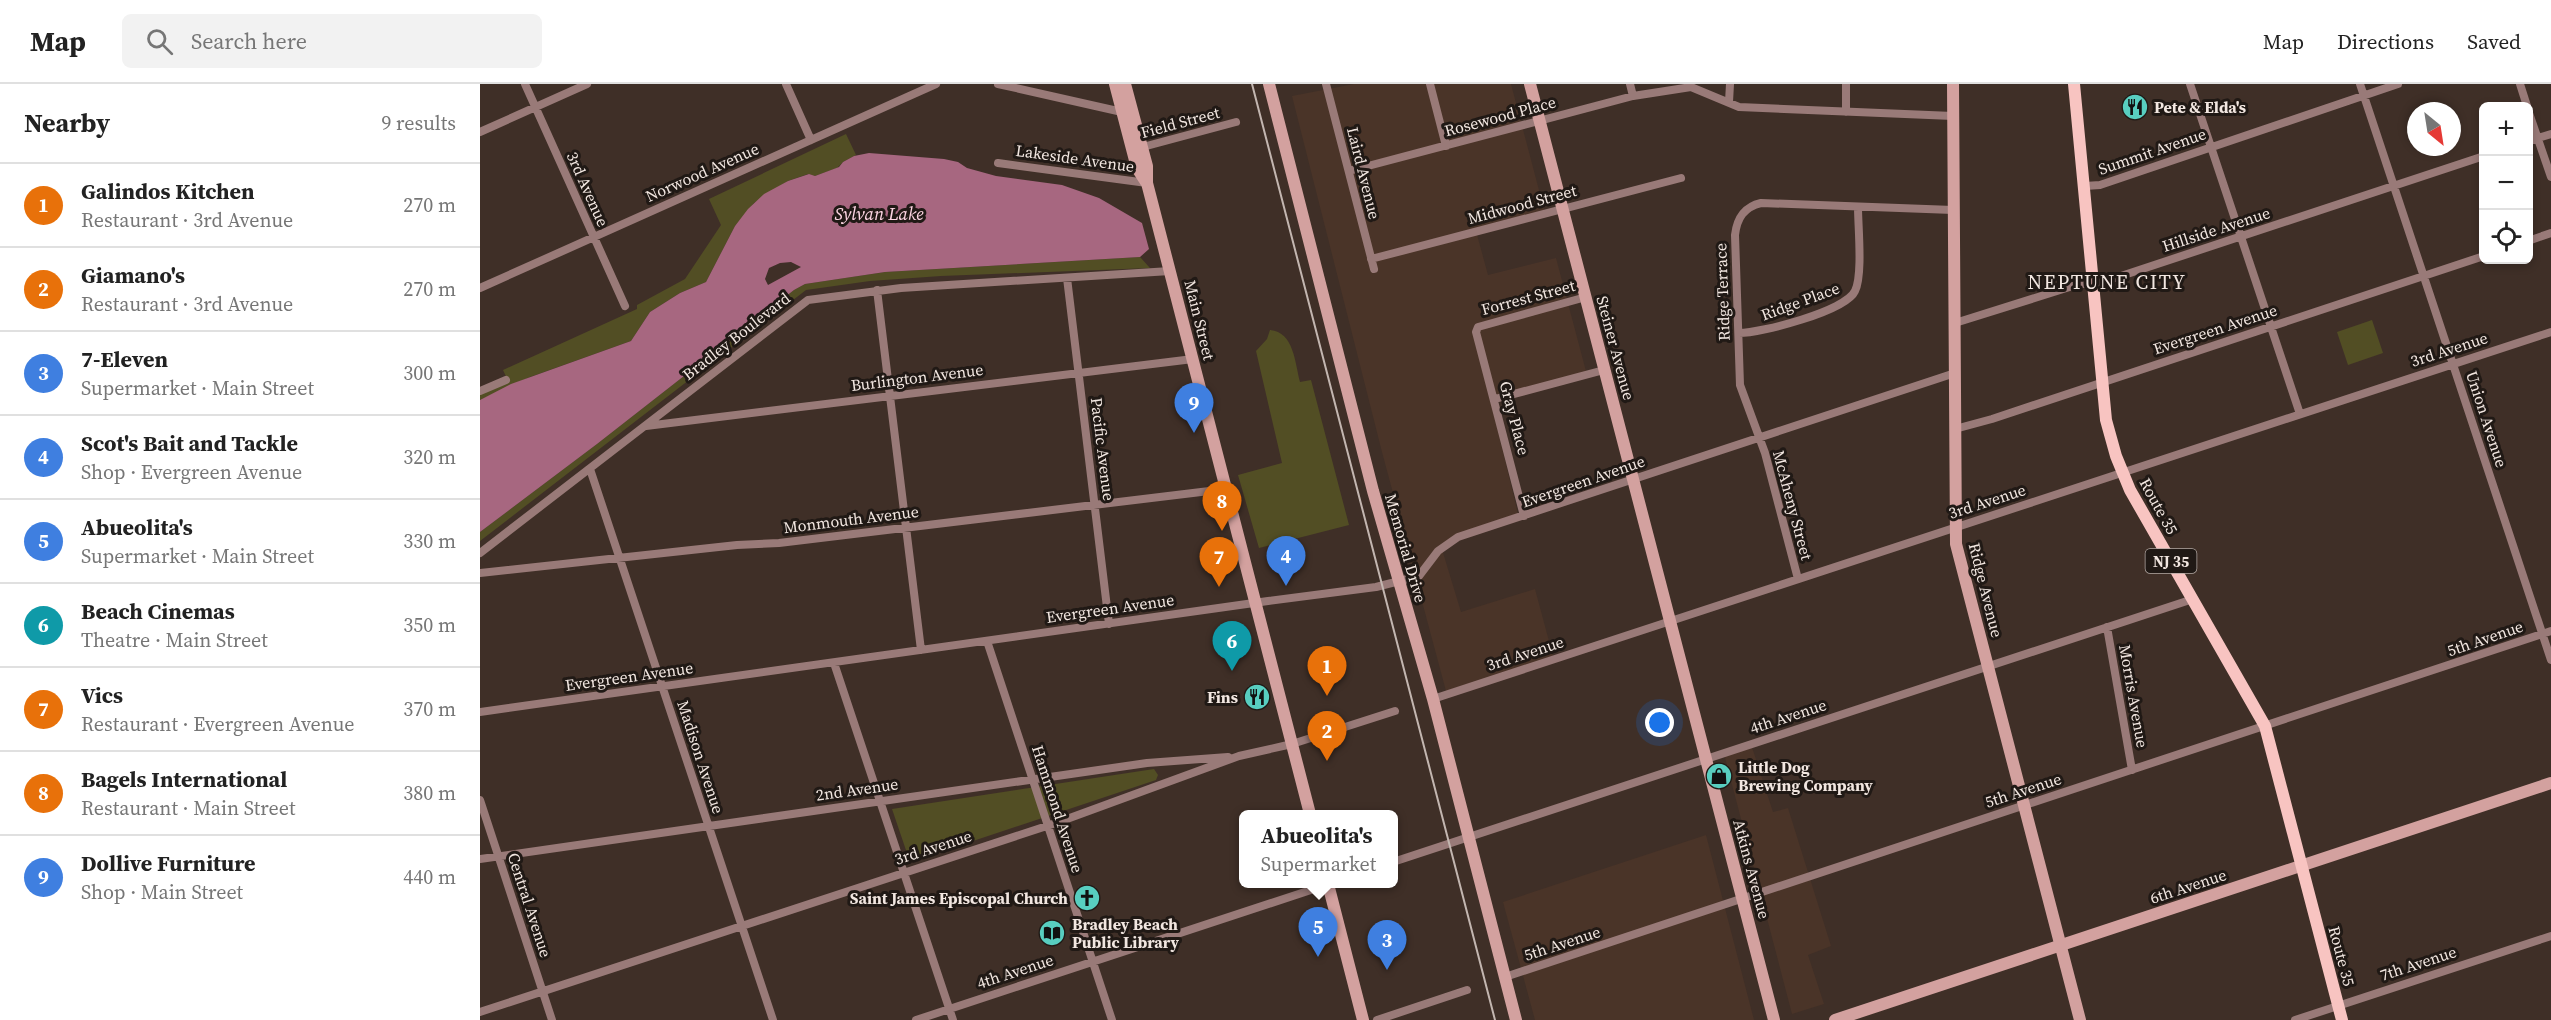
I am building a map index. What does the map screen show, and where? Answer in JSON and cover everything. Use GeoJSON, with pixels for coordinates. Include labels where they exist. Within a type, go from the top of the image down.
{"type":"FeatureCollection","features":[{"type":"Feature","properties":{"kind":"main road","name":"Route 35"},"geometry":{"type":"LineString","coordinates":[[2074,84],[2106,420],[2130,490],[2265,726],[2342,1020]]}},
{"type":"Feature","properties":{"kind":"street","name":"3rd Avenue"},"geometry":{"type":"LineString","coordinates":[[525,84],[625,306]]}},
{"type":"Feature","properties":{"kind":"street"},"geometry":{"type":"LineString","coordinates":[[480,132],[587,84]]}},
{"type":"Feature","properties":{"kind":"street"},"geometry":{"type":"LineString","coordinates":[[786,84],[811,140]]}},
{"type":"Feature","properties":{"kind":"street","name":"Norwood Avenue"},"geometry":{"type":"LineString","coordinates":[[480,288],[936,84]]}},
{"type":"Feature","properties":{"kind":"street"},"geometry":{"type":"LineString","coordinates":[[998,84],[1122,112]]}},
{"type":"Feature","properties":{"kind":"street","name":"Main Street"},"geometry":{"type":"LineString","coordinates":[[1115,84],[1122,112],[1137,149],[1147,166],[1147,183],[1309,810]]}},
{"type":"Feature","properties":{"kind":"street","name":"Main Street"},"geometry":{"type":"LineString","coordinates":[[1125,84],[1137,149]]}},
{"type":"Feature","properties":{"kind":"street","name":"Memorial Drive"},"geometry":{"type":"LineString","coordinates":[[1269,84],[1373,491],[1433,699],[1516,1020]]}},
{"type":"Feature","properties":{"kind":"street","name":"Laird Avenue"},"geometry":{"type":"LineString","coordinates":[[1326,84],[1374,269]]}},
{"type":"Feature","properties":{"kind":"street"},"geometry":{"type":"LineString","coordinates":[[1430,84],[1446,146]]}},
{"type":"Feature","properties":{"kind":"street","name":"Steiner Avenue"},"geometry":{"type":"LineString","coordinates":[[1530,84],[1670,621]]}},
{"type":"Feature","properties":{"kind":"street"},"geometry":{"type":"LineString","coordinates":[[1630,84],[1634,96]]}},
{"type":"Feature","properties":{"kind":"street"},"geometry":{"type":"LineString","coordinates":[[1729,102],[1730,84]]}},
{"type":"Feature","properties":{"kind":"street"},"geometry":{"type":"LineString","coordinates":[[1846,84],[1846,112]]}},
{"type":"Feature","properties":{"kind":"street","name":"Ridge Avenue"},"geometry":{"type":"LineString","coordinates":[[1953,84],[1956,544],[2080,1020]]}},
{"type":"Feature","properties":{"kind":"street"},"geometry":{"type":"LineString","coordinates":[[2190,84],[2300,414]]}},
{"type":"Feature","properties":{"kind":"street","name":"Union Avenue"},"geometry":{"type":"LineString","coordinates":[[2360,84],[2423,276],[2547,633],[2551,660]]}},
{"type":"Feature","properties":{"kind":"street","name":"Summit Avenue"},"geometry":{"type":"LineString","coordinates":[[2085,186],[2100,185],[2398,84]]}},
{"type":"Feature","properties":{"kind":"street"},"geometry":{"type":"LineString","coordinates":[[2520,84],[2526,102]]}},
{"type":"Feature","properties":{"kind":"street","name":"Rosewood Place"},"geometry":{"type":"LineString","coordinates":[[1349,171],[1634,96],[1691,87],[1739,107],[1953,116]]}},
{"type":"Feature","properties":{"kind":"street","name":"Field Street"},"geometry":{"type":"LineString","coordinates":[[1137,149],[1236,122]]}},
{"type":"Feature","properties":{"kind":"street"},"geometry":{"type":"LineString","coordinates":[[2533,123],[2551,177]]}},
{"type":"Feature","properties":{"kind":"street"},"geometry":{"type":"LineString","coordinates":[[2533,140],[2551,134]]}},
{"type":"Feature","properties":{"kind":"street","name":"Hillside Avenue"},"geometry":{"type":"LineString","coordinates":[[1955,323],[2076,285],[2109,279],[2479,158]]}},
{"type":"Feature","properties":{"kind":"street","name":"Lakeside Avenue"},"geometry":{"type":"LineString","coordinates":[[998,163],[1147,183]]}},
{"type":"Feature","properties":{"kind":"street","name":"Midwood Street"},"geometry":{"type":"LineString","coordinates":[[1371,259],[1681,178]]}},
{"type":"Feature","properties":{"kind":"street","name":"Ridge Terrace"},"geometry":{"type":"LineString","coordinates":[[1759,438],[1740,385],[1735,234],[1743,212],[1761,203],[1953,210]]}},
{"type":"Feature","properties":{"kind":"street","name":"Ridge Place"},"geometry":{"type":"LineString","coordinates":[[1739,333],[1755,333],[1836,307],[1852,297],[1858,282],[1858,207]]}},
{"type":"Feature","properties":{"kind":"street"},"geometry":{"type":"LineString","coordinates":[[2533,240],[2551,233]]}},
{"type":"Feature","properties":{"kind":"street","name":"Evergreen Avenue"},"geometry":{"type":"LineString","coordinates":[[1955,429],[1992,419],[2479,258]]}},
{"type":"Feature","properties":{"kind":"street","name":"Bradley Boulevard"},"geometry":{"type":"LineString","coordinates":[[480,553],[808,300],[877,290],[1170,271]]}},
{"type":"Feature","properties":{"kind":"street","name":"Pacific Avenue"},"geometry":{"type":"LineString","coordinates":[[1067,278],[1109,624]]}},
{"type":"Feature","properties":{"kind":"street"},"geometry":{"type":"LineString","coordinates":[[877,290],[921,651]]}},
{"type":"Feature","properties":{"kind":"street","name":"Forrest Street"},"geometry":{"type":"LineString","coordinates":[[1478,327],[1586,297]]}},
{"type":"Feature","properties":{"kind":"street","name":"Gray Place"},"geometry":{"type":"LineString","coordinates":[[1478,327],[1476,332],[1524,516]]}},
{"type":"Feature","properties":{"kind":"street","name":"3rd Avenue"},"geometry":{"type":"LineString","coordinates":[[1433,699],[2551,332]]}},
{"type":"Feature","properties":{"kind":"street","name":"Burlington Avenue"},"geometry":{"type":"LineString","coordinates":[[646,426],[1193,359]]}},
{"type":"Feature","properties":{"kind":"street"},"geometry":{"type":"LineString","coordinates":[[1495,399],[1604,370]]}},
{"type":"Feature","properties":{"kind":"street","name":"Evergreen Avenue"},"geometry":{"type":"LineString","coordinates":[[480,712],[1399,582],[1419,576],[1438,551],[1449,542],[1955,373]]}},
{"type":"Feature","properties":{"kind":"street"},"geometry":{"type":"LineString","coordinates":[[480,391],[506,380]]}},
{"type":"Feature","properties":{"kind":"street","name":"McAheny Street"},"geometry":{"type":"LineString","coordinates":[[1759,438],[1798,579]]}},
{"type":"Feature","properties":{"kind":"street","name":"Madison Avenue"},"geometry":{"type":"LineString","coordinates":[[590,469],[772,1020]]}},
{"type":"Feature","properties":{"kind":"street","name":"Monmouth Avenue"},"geometry":{"type":"LineString","coordinates":[[480,573],[906,527],[1226,489]]}},
{"type":"Feature","properties":{"kind":"street","name":"4th Avenue"},"geometry":{"type":"LineString","coordinates":[[1398,860],[2193,599]]}},
{"type":"Feature","properties":{"kind":"street","name":"Atkins Avenue"},"geometry":{"type":"LineString","coordinates":[[1670,621],[1774,1020]]}},
{"type":"Feature","properties":{"kind":"street","name":"Morris Avenue"},"geometry":{"type":"LineString","coordinates":[[2107,627],[2132,770]]}},
{"type":"Feature","properties":{"kind":"street","name":"5th Avenue"},"geometry":{"type":"LineString","coordinates":[[1505,977],[2547,633]]}},
{"type":"Feature","properties":{"kind":"street","name":"Hammond Avenue"},"geometry":{"type":"LineString","coordinates":[[987,641],[1112,1020]]}},
{"type":"Feature","properties":{"kind":"street"},"geometry":{"type":"LineString","coordinates":[[834,663],[953,1020]]}},
{"type":"Feature","properties":{"kind":"street","name":"3rd Avenue"},"geometry":{"type":"LineString","coordinates":[[480,1012],[1048,825],[1239,756],[1292,744],[1395,711]]}},
{"type":"Feature","properties":{"kind":"street","name":"2nd Avenue"},"geometry":{"type":"LineString","coordinates":[[480,859],[1147,763],[1239,756]]}},
{"type":"Feature","properties":{"kind":"street","name":"6th Avenue"},"geometry":{"type":"LineString","coordinates":[[1835,1020],[2551,783]]}},
{"type":"Feature","properties":{"kind":"street","name":"Central Avenue"},"geometry":{"type":"LineString","coordinates":[[480,800],[552,1020]]}},
{"type":"Feature","properties":{"kind":"street","name":"4th Avenue"},"geometry":{"type":"LineString","coordinates":[[916,1020],[1316,888]]}},
{"type":"Feature","properties":{"kind":"street"},"geometry":{"type":"LineString","coordinates":[[1329,888],[1363,1020]]}},
{"type":"Feature","properties":{"kind":"street","name":"7th Avenue"},"geometry":{"type":"LineString","coordinates":[[2295,1020],[2551,936]]}},
{"type":"Feature","properties":{"kind":"street"},"geometry":{"type":"LineString","coordinates":[[1377,1020],[1467,990]]}},
{"type":"Feature","properties":{"kind":"shaded area"},"geometry":{"type":"Polygon","coordinates":[[[1354,84],[1511,84],[1545,213],[1476,231],[1488,275],[1556,258],[1587,375],[1490,398],[1518,514],[1441,546],[1461,612],[1535,589],[1553,656],[1446,691],[1382,452],[1292,96],[1354,84]]]}},
{"type":"Feature","properties":{"kind":"shaded area"},"geometry":{"type":"Polygon","coordinates":[[[846,134],[856,155],[837,168],[815,176],[808,174],[788,181],[754,203],[735,226],[706,282],[680,293],[650,312],[631,341],[530,377],[480,400],[480,394],[508,381],[503,370],[637,309],[637,305],[685,279],[721,225],[709,199],[846,134]]]}},
{"type":"Feature","properties":{"kind":"shaded area"},"geometry":{"type":"Polygon","coordinates":[[[1140,257],[1150,268],[941,276],[870,281],[806,290],[480,541],[480,532],[794,290],[805,284],[885,272],[1140,257]]]}},
{"type":"Feature","properties":{"kind":"shaded area"},"geometry":{"type":"Polygon","coordinates":[[[2372,320],[2383,353],[2348,365],[2337,332],[2372,320]]]}},
{"type":"Feature","properties":{"kind":"shaded area"},"geometry":{"type":"Polygon","coordinates":[[[1270,330],[1278,332],[1289,342],[1300,382],[1311,380],[1349,525],[1259,548],[1238,475],[1282,463],[1256,351],[1267,339],[1270,330]]]}},
{"type":"Feature","properties":{"kind":"shaded area"},"geometry":{"type":"Polygon","coordinates":[[[1750,741],[1773,812],[1788,808],[1831,946],[1808,955],[1824,1004],[1792,1014],[1723,750],[1750,741]]]}},
{"type":"Feature","properties":{"kind":"shaded area"},"geometry":{"type":"Polygon","coordinates":[[[1154,769],[1158,775],[1156,780],[910,862],[892,809],[1154,769]]]}},
{"type":"Feature","properties":{"kind":"shaded area"},"geometry":{"type":"Polygon","coordinates":[[[1706,835],[1754,1020],[1535,1020],[1503,902],[1706,835]]]}},
{"type":"Feature","properties":{"kind":"water","name":"Sylvan Lake"},"geometry":{"type":"Polygon","coordinates":[[[869,153],[944,159],[996,176],[1062,185],[1099,198],[1142,223],[1149,249],[1140,257],[885,272],[805,284],[794,290],[480,532],[480,400],[511,384],[631,341],[650,312],[680,293],[706,282],[735,226],[764,194],[788,181],[809,174],[815,176],[839,167],[854,156],[869,153]],[[791,262],[780,263],[769,268],[765,279],[768,285],[801,267],[791,262]]]}},
{"type":"Feature","properties":{"kind":"railway"},"geometry":{"type":"LineString","coordinates":[[1252,84],[1495,1020]]}},
{"type":"Feature","properties":{"kind":"place","name":"Pete & Elda's"},"geometry":{"type":"Point","coordinates":[2135,107]}},
{"type":"Feature","properties":{"kind":"place","name":"Dollive Furniture"},"geometry":{"type":"Point","coordinates":[1194,433]}},
{"type":"Feature","properties":{"kind":"place","name":"Bagels International"},"geometry":{"type":"Point","coordinates":[1222,531]}},
{"type":"Feature","properties":{"kind":"place","name":"Scot's Bait and Tackle"},"geometry":{"type":"Point","coordinates":[1286,586]}},
{"type":"Feature","properties":{"kind":"place","name":"Vics"},"geometry":{"type":"Point","coordinates":[1219,587]}},
{"type":"Feature","properties":{"kind":"place","name":"Beach Cinemas"},"geometry":{"type":"Point","coordinates":[1232,671]}},
{"type":"Feature","properties":{"kind":"place","name":"Galindos Kitchen"},"geometry":{"type":"Point","coordinates":[1327,696]}},
{"type":"Feature","properties":{"kind":"place","name":"Fins"},"geometry":{"type":"Point","coordinates":[1257,697]}},
{"type":"Feature","properties":{"kind":"place","name":"Giamano's"},"geometry":{"type":"Point","coordinates":[1327,761]}},
{"type":"Feature","properties":{"kind":"place","name":"Little Dog Brewing Company"},"geometry":{"type":"Point","coordinates":[1719,776]}},
{"type":"Feature","properties":{"kind":"place","name":"Saint James Episcopal Church"},"geometry":{"type":"Point","coordinates":[1087,898]}},
{"type":"Feature","properties":{"kind":"place","name":"Bradley Beach Public Library"},"geometry":{"type":"Point","coordinates":[1052,933]}},
{"type":"Feature","properties":{"kind":"place","name":"Abueolita's"},"geometry":{"type":"Point","coordinates":[1318,957]}},
{"type":"Feature","properties":{"kind":"place","name":"7-Eleven"},"geometry":{"type":"Point","coordinates":[1387,970]}},
{"type":"Feature","properties":{"kind":"district","name":"NEPTUNE CITY"},"geometry":{"type":"Point","coordinates":[2107,282]}}]}
